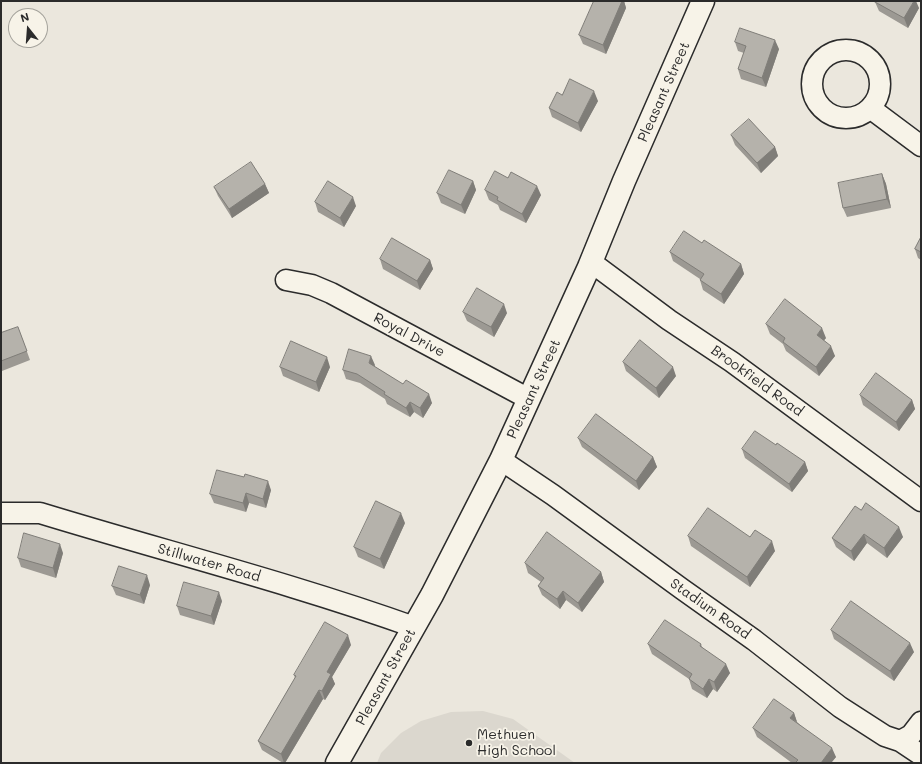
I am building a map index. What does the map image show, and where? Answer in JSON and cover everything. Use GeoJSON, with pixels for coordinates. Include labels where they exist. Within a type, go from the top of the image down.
{"type":"FeatureCollection","features":[{"type":"Feature","properties":{"kind":"main road","name":"Pleasant Street"},"geometry":{"type":"LineString","coordinates":[[337,763],[432,595],[501,460],[591,262],[624,181],[703,1]]}},
{"type":"Feature","properties":{"kind":"street"},"geometry":{"type":"LineString","coordinates":[[870,108],[921,146]]}},
{"type":"Feature","properties":{"kind":"street","name":"Brookfield Road"},"geometry":{"type":"LineString","coordinates":[[591,262],[669,320],[732,362],[921,501]]}},
{"type":"Feature","properties":{"kind":"street","name":"Royal Drive"},"geometry":{"type":"LineString","coordinates":[[286,280],[312,285],[331,293],[529,400]]}},
{"type":"Feature","properties":{"kind":"street","name":"Stadium Road"},"geometry":{"type":"LineString","coordinates":[[501,460],[553,495],[682,590],[754,640],[840,707],[885,736],[900,741],[921,755]]}},
{"type":"Feature","properties":{"kind":"street","name":"Stillwater Road"},"geometry":{"type":"LineString","coordinates":[[1,513],[40,513],[288,586],[363,609],[414,627]]}},
{"type":"Feature","properties":{"kind":"street"},"geometry":{"type":"LineString","coordinates":[[900,741],[911,735],[921,722]]}},
{"type":"Feature","properties":{"kind":"shaded area","name":"Methuen High School"},"geometry":{"type":"Polygon","coordinates":[[[483,711],[513,719],[575,763],[377,763],[381,753],[401,733],[421,721],[451,712],[483,711]]]}},
{"type":"Feature","properties":{"kind":"building"},"geometry":{"type":"Polygon","coordinates":[[[594,1],[622,1],[603,45],[579,35],[594,1]]]}},
{"type":"Feature","properties":{"kind":"building"},"geometry":{"type":"Polygon","coordinates":[[[914,1],[904,18],[875,2],[914,1]]]}},
{"type":"Feature","properties":{"kind":"building"},"geometry":{"type":"Polygon","coordinates":[[[740,28],[775,40],[762,78],[738,69],[746,46],[735,42],[740,28]]]}},
{"type":"Feature","properties":{"kind":"building"},"geometry":{"type":"Polygon","coordinates":[[[570,79],[594,91],[578,123],[549,108],[557,92],[562,95],[570,79]]]}},
{"type":"Feature","properties":{"kind":"building"},"geometry":{"type":"Polygon","coordinates":[[[749,119],[775,147],[757,163],[731,135],[749,119]]]}},
{"type":"Feature","properties":{"kind":"building"},"geometry":{"type":"Polygon","coordinates":[[[251,162],[265,184],[229,209],[214,187],[251,162]]]}},
{"type":"Feature","properties":{"kind":"building"},"geometry":{"type":"Polygon","coordinates":[[[449,170],[473,181],[461,205],[437,193],[449,170]]]}},
{"type":"Feature","properties":{"kind":"building"},"geometry":{"type":"Polygon","coordinates":[[[495,171],[508,178],[511,172],[537,186],[522,214],[497,200],[498,197],[485,190],[495,171]]]}},
{"type":"Feature","properties":{"kind":"building"},"geometry":{"type":"Polygon","coordinates":[[[882,174],[887,199],[843,208],[838,183],[882,174]]]}},
{"type":"Feature","properties":{"kind":"building"},"geometry":{"type":"Polygon","coordinates":[[[328,181],[353,197],[340,218],[315,202],[328,181]]]}},
{"type":"Feature","properties":{"kind":"building"},"geometry":{"type":"Polygon","coordinates":[[[684,231],[702,243],[704,240],[741,264],[721,294],[700,280],[704,274],[670,252],[684,231]]]}},
{"type":"Feature","properties":{"kind":"building"},"geometry":{"type":"Polygon","coordinates":[[[921,237],[921,252],[915,249],[921,237]]]}},
{"type":"Feature","properties":{"kind":"building"},"geometry":{"type":"Polygon","coordinates":[[[392,238],[430,260],[417,281],[380,259],[392,238]]]}},
{"type":"Feature","properties":{"kind":"building"},"geometry":{"type":"Polygon","coordinates":[[[477,288],[504,304],[491,327],[463,312],[477,288]]]}},
{"type":"Feature","properties":{"kind":"building"},"geometry":{"type":"Polygon","coordinates":[[[785,299],[822,328],[817,335],[831,346],[816,367],[783,342],[785,338],[766,324],[785,299]]]}},
{"type":"Feature","properties":{"kind":"building"},"geometry":{"type":"Polygon","coordinates":[[[18,327],[27,351],[1,361],[1,333],[18,327]]]}},
{"type":"Feature","properties":{"kind":"building"},"geometry":{"type":"Polygon","coordinates":[[[640,340],[673,367],[656,388],[623,362],[640,340]]]}},
{"type":"Feature","properties":{"kind":"building"},"geometry":{"type":"Polygon","coordinates":[[[291,341],[327,357],[316,382],[280,367],[291,341]]]}},
{"type":"Feature","properties":{"kind":"building"},"geometry":{"type":"Polygon","coordinates":[[[349,349],[371,356],[369,363],[403,384],[406,380],[429,394],[420,408],[410,402],[406,408],[357,374],[343,370],[349,349]]]}},
{"type":"Feature","properties":{"kind":"building"},"geometry":{"type":"Polygon","coordinates":[[[876,373],[912,400],[896,422],[860,395],[876,373]]]}},
{"type":"Feature","properties":{"kind":"building"},"geometry":{"type":"Polygon","coordinates":[[[596,414],[653,457],[636,481],[578,438],[596,414]]]}},
{"type":"Feature","properties":{"kind":"building"},"geometry":{"type":"Polygon","coordinates":[[[755,431],[776,445],[777,443],[805,462],[789,484],[742,449],[755,431]]]}},
{"type":"Feature","properties":{"kind":"building"},"geometry":{"type":"Polygon","coordinates":[[[217,470],[244,477],[245,474],[268,481],[263,499],[246,493],[243,503],[210,494],[217,470]]]}},
{"type":"Feature","properties":{"kind":"building"},"geometry":{"type":"Polygon","coordinates":[[[376,501],[401,513],[380,559],[354,547],[376,501]]]}},
{"type":"Feature","properties":{"kind":"building"},"geometry":{"type":"Polygon","coordinates":[[[866,503],[899,527],[884,548],[864,534],[851,551],[832,538],[855,506],[861,510],[866,503]]]}},
{"type":"Feature","properties":{"kind":"building"},"geometry":{"type":"Polygon","coordinates":[[[708,508],[750,537],[755,530],[772,541],[747,577],[688,536],[708,508]]]}},
{"type":"Feature","properties":{"kind":"building"},"geometry":{"type":"Polygon","coordinates":[[[547,532],[601,572],[578,603],[563,591],[557,599],[538,586],[544,578],[525,563],[547,532]]]}},
{"type":"Feature","properties":{"kind":"building"},"geometry":{"type":"Polygon","coordinates":[[[24,533],[60,544],[53,568],[18,558],[24,533]]]}},
{"type":"Feature","properties":{"kind":"building"},"geometry":{"type":"Polygon","coordinates":[[[119,566],[147,575],[140,595],[112,586],[119,566]]]}},
{"type":"Feature","properties":{"kind":"building"},"geometry":{"type":"Polygon","coordinates":[[[184,582],[219,592],[211,616],[177,606],[184,582]]]}},
{"type":"Feature","properties":{"kind":"building"},"geometry":{"type":"Polygon","coordinates":[[[851,601],[910,643],[890,671],[831,630],[851,601]]]}},
{"type":"Feature","properties":{"kind":"building"},"geometry":{"type":"Polygon","coordinates":[[[665,620],[701,644],[700,646],[726,664],[714,682],[709,679],[703,689],[689,679],[692,674],[648,644],[665,620]]]}},
{"type":"Feature","properties":{"kind":"building"},"geometry":{"type":"Polygon","coordinates":[[[325,622],[348,635],[327,672],[331,674],[322,691],[319,690],[281,754],[258,741],[296,676],[294,675],[325,622]]]}},
{"type":"Feature","properties":{"kind":"building"},"geometry":{"type":"Polygon","coordinates":[[[774,699],[794,713],[790,718],[832,748],[821,763],[795,763],[798,760],[753,728],[774,699]]]}},
{"type":"Feature","properties":{"kind":"place","name":"Methuen High School"},"geometry":{"type":"Point","coordinates":[469,743]}}]}
